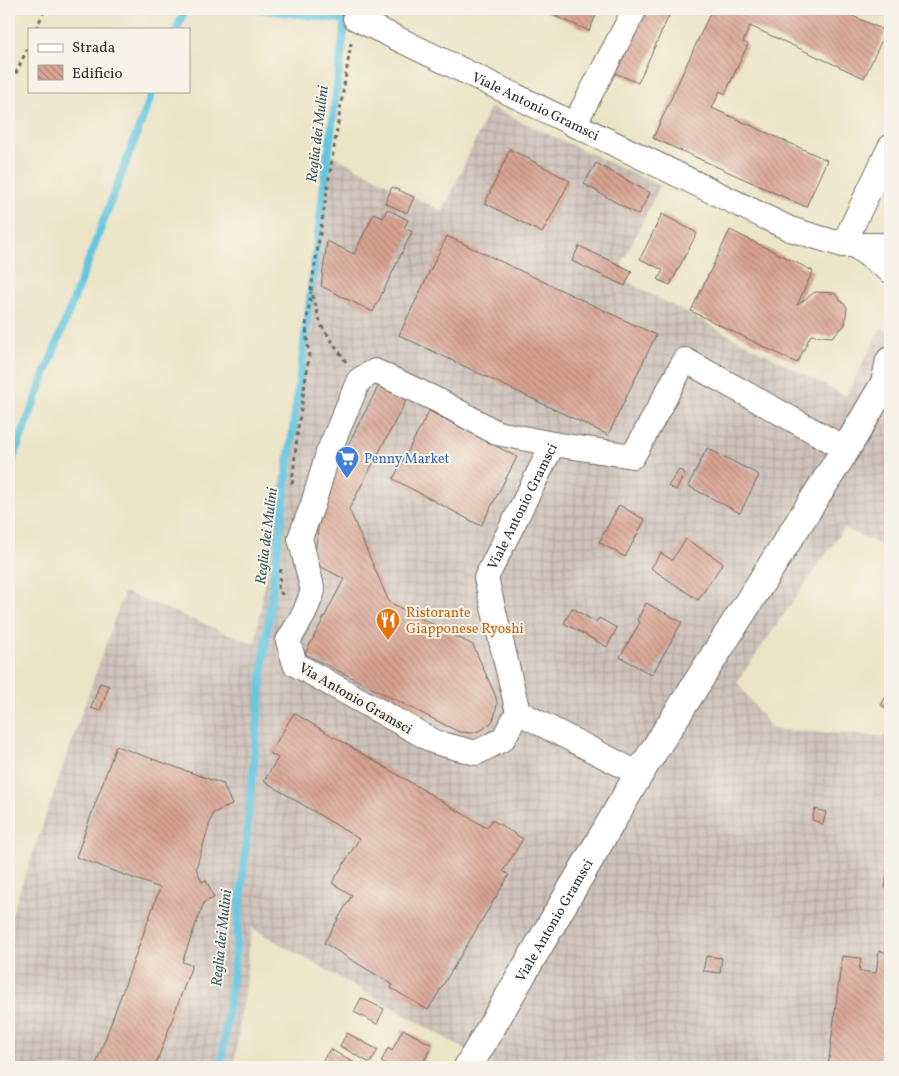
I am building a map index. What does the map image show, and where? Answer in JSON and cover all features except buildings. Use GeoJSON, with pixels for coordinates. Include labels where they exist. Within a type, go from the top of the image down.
{"type":"FeatureCollection","features":[{"type":"Feature","properties":{"kind":"main road","name":"Viale Antonio Gramsci"},"geometry":{"type":"LineString","coordinates":[[468,1067],[638,774],[846,448],[889,374]]}},
{"type":"Feature","properties":{"kind":"street"},"geometry":{"type":"LineString","coordinates":[[574,125],[635,9]]}},
{"type":"Feature","properties":{"kind":"street","name":"Viale Antonio Gramsci"},"geometry":{"type":"LineString","coordinates":[[355,18],[790,229],[849,245],[890,245]]}},
{"type":"Feature","properties":{"kind":"street"},"geometry":{"type":"LineString","coordinates":[[849,245],[890,147]]}},
{"type":"Feature","properties":{"kind":"street","name":"Viale Antonio Gramsci"},"geometry":{"type":"LineString","coordinates":[[849,245],[890,271]]}},
{"type":"Feature","properties":{"kind":"street","name":"Viale Antonio Gramsci"},"geometry":{"type":"LineString","coordinates":[[518,712],[486,578],[553,444],[633,456],[685,360],[846,448]]}},
{"type":"Feature","properties":{"kind":"street"},"geometry":{"type":"LineString","coordinates":[[359,380],[374,371],[439,401],[497,433],[553,444]]}},
{"type":"Feature","properties":{"kind":"street","name":"Via Antonio Gramsci"},"geometry":{"type":"LineString","coordinates":[[359,380],[328,453],[313,504],[300,538],[312,591],[304,614],[288,641],[295,664],[435,742],[476,753],[503,739],[518,712]]}},
{"type":"Feature","properties":{"kind":"street"},"geometry":{"type":"LineString","coordinates":[[518,712],[638,774]]}},
{"type":"Feature","properties":{"kind":"path"},"geometry":{"type":"LineString","coordinates":[[36,28],[45,9]]}},
{"type":"Feature","properties":{"kind":"path"},"geometry":{"type":"LineString","coordinates":[[291,487],[309,357],[306,326],[311,289],[355,18]]}},
{"type":"Feature","properties":{"kind":"path"},"geometry":{"type":"LineString","coordinates":[[9,88],[28,47]]}},
{"type":"Feature","properties":{"kind":"path"},"geometry":{"type":"LineString","coordinates":[[311,289],[321,325],[359,380]]}},
{"type":"Feature","properties":{"kind":"path"},"geometry":{"type":"LineString","coordinates":[[282,563],[278,590],[304,614]]}},
{"type":"Feature","properties":{"kind":"shaded area"},"geometry":{"type":"Polygon","coordinates":[[[490,107],[660,186],[616,276],[846,396],[881,327],[890,331],[890,549],[844,528],[737,682],[772,729],[890,737],[890,1067],[496,1067],[252,928],[234,1067],[9,1067],[9,921],[124,592],[255,644],[311,289],[322,150],[443,212],[490,107]]]}},
{"type":"Feature","properties":{"kind":"waterway"},"geometry":{"type":"LineString","coordinates":[[177,28],[185,9]]}},
{"type":"Feature","properties":{"kind":"waterway"},"geometry":{"type":"LineString","coordinates":[[257,9],[345,20]]}},
{"type":"Feature","properties":{"kind":"waterway","name":"Reglia dei Mulini"},"geometry":{"type":"LineString","coordinates":[[221,1067],[236,947],[264,656],[347,9]]}},
{"type":"Feature","properties":{"kind":"waterway"},"geometry":{"type":"LineString","coordinates":[[9,469],[153,92]]}},
{"type":"Feature","properties":{"kind":"place","name":"Penny Market"},"geometry":{"type":"Point","coordinates":[347,479]}},
{"type":"Feature","properties":{"kind":"place","name":"Ristorante Giapponese Ryoshi"},"geometry":{"type":"Point","coordinates":[388,641]}}]}
